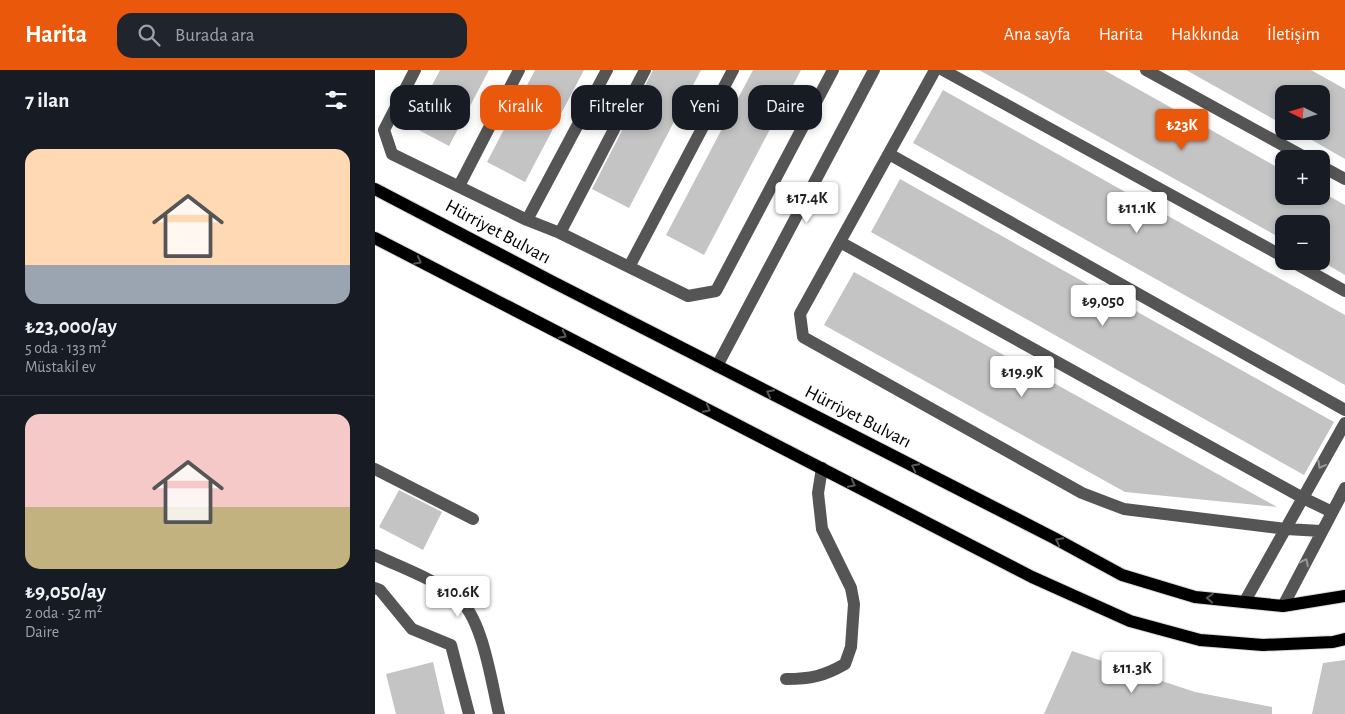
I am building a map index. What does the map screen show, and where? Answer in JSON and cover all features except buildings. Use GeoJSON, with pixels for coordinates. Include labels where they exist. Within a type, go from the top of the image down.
{"type":"FeatureCollection","features":[{"type":"Feature","properties":{"kind":"main road","name":"Hürriyet Bulvarı"},"geometry":{"type":"LineString","coordinates":[[375,189],[1054,538],[1122,575],[1195,597],[1283,606],[1345,596]]}},
{"type":"Feature","properties":{"kind":"main road"},"geometry":{"type":"LineString","coordinates":[[375,238],[1033,577],[1130,621],[1200,640],[1263,645],[1333,642],[1345,639]]}},
{"type":"Feature","properties":{"kind":"street"},"geometry":{"type":"LineString","coordinates":[[415,70],[384,130],[392,154],[688,296],[716,291],[833,70]]}},
{"type":"Feature","properties":{"kind":"street"},"geometry":{"type":"LineString","coordinates":[[459,186],[519,70]]}},
{"type":"Feature","properties":{"kind":"street"},"geometry":{"type":"LineString","coordinates":[[527,220],[607,70]]}},
{"type":"Feature","properties":{"kind":"street"},"geometry":{"type":"LineString","coordinates":[[560,233],[645,70]]}},
{"type":"Feature","properties":{"kind":"street"},"geometry":{"type":"LineString","coordinates":[[629,267],[733,70]]}},
{"type":"Feature","properties":{"kind":"street"},"geometry":{"type":"LineString","coordinates":[[717,366],[874,70]]}},
{"type":"Feature","properties":{"kind":"street"},"geometry":{"type":"LineString","coordinates":[[935,70],[800,314],[803,336],[1082,493],[1124,509],[1285,529],[1321,531]]}},
{"type":"Feature","properties":{"kind":"street"},"geometry":{"type":"LineString","coordinates":[[943,70],[1275,252]]}},
{"type":"Feature","properties":{"kind":"street"},"geometry":{"type":"LineString","coordinates":[[1146,70],[1292,150]]}},
{"type":"Feature","properties":{"kind":"street"},"geometry":{"type":"LineString","coordinates":[[889,154],[1345,410]]}},
{"type":"Feature","properties":{"kind":"street"},"geometry":{"type":"LineString","coordinates":[[1330,171],[1345,179]]}},
{"type":"Feature","properties":{"kind":"street"},"geometry":{"type":"LineString","coordinates":[[840,242],[1303,498],[1332,512]]}},
{"type":"Feature","properties":{"kind":"street"},"geometry":{"type":"LineString","coordinates":[[1307,270],[1345,291]]}},
{"type":"Feature","properties":{"kind":"street"},"geometry":{"type":"LineString","coordinates":[[1245,601],[1345,423]]}},
{"type":"Feature","properties":{"kind":"street"},"geometry":{"type":"LineString","coordinates":[[786,679],[808,679],[827,674],[845,664],[851,647],[854,604],[851,588],[822,529],[818,493],[822,468]]}},
{"type":"Feature","properties":{"kind":"street"},"geometry":{"type":"LineString","coordinates":[[375,469],[473,519]]}},
{"type":"Feature","properties":{"kind":"street"},"geometry":{"type":"LineString","coordinates":[[1283,606],[1345,488]]}},
{"type":"Feature","properties":{"kind":"street"},"geometry":{"type":"LineString","coordinates":[[375,554],[443,587],[458,598],[469,610],[478,626],[499,714]]}},
{"type":"Feature","properties":{"kind":"street"},"geometry":{"type":"LineString","coordinates":[[375,588],[380,590],[412,629],[451,645],[469,714]]}}]}
